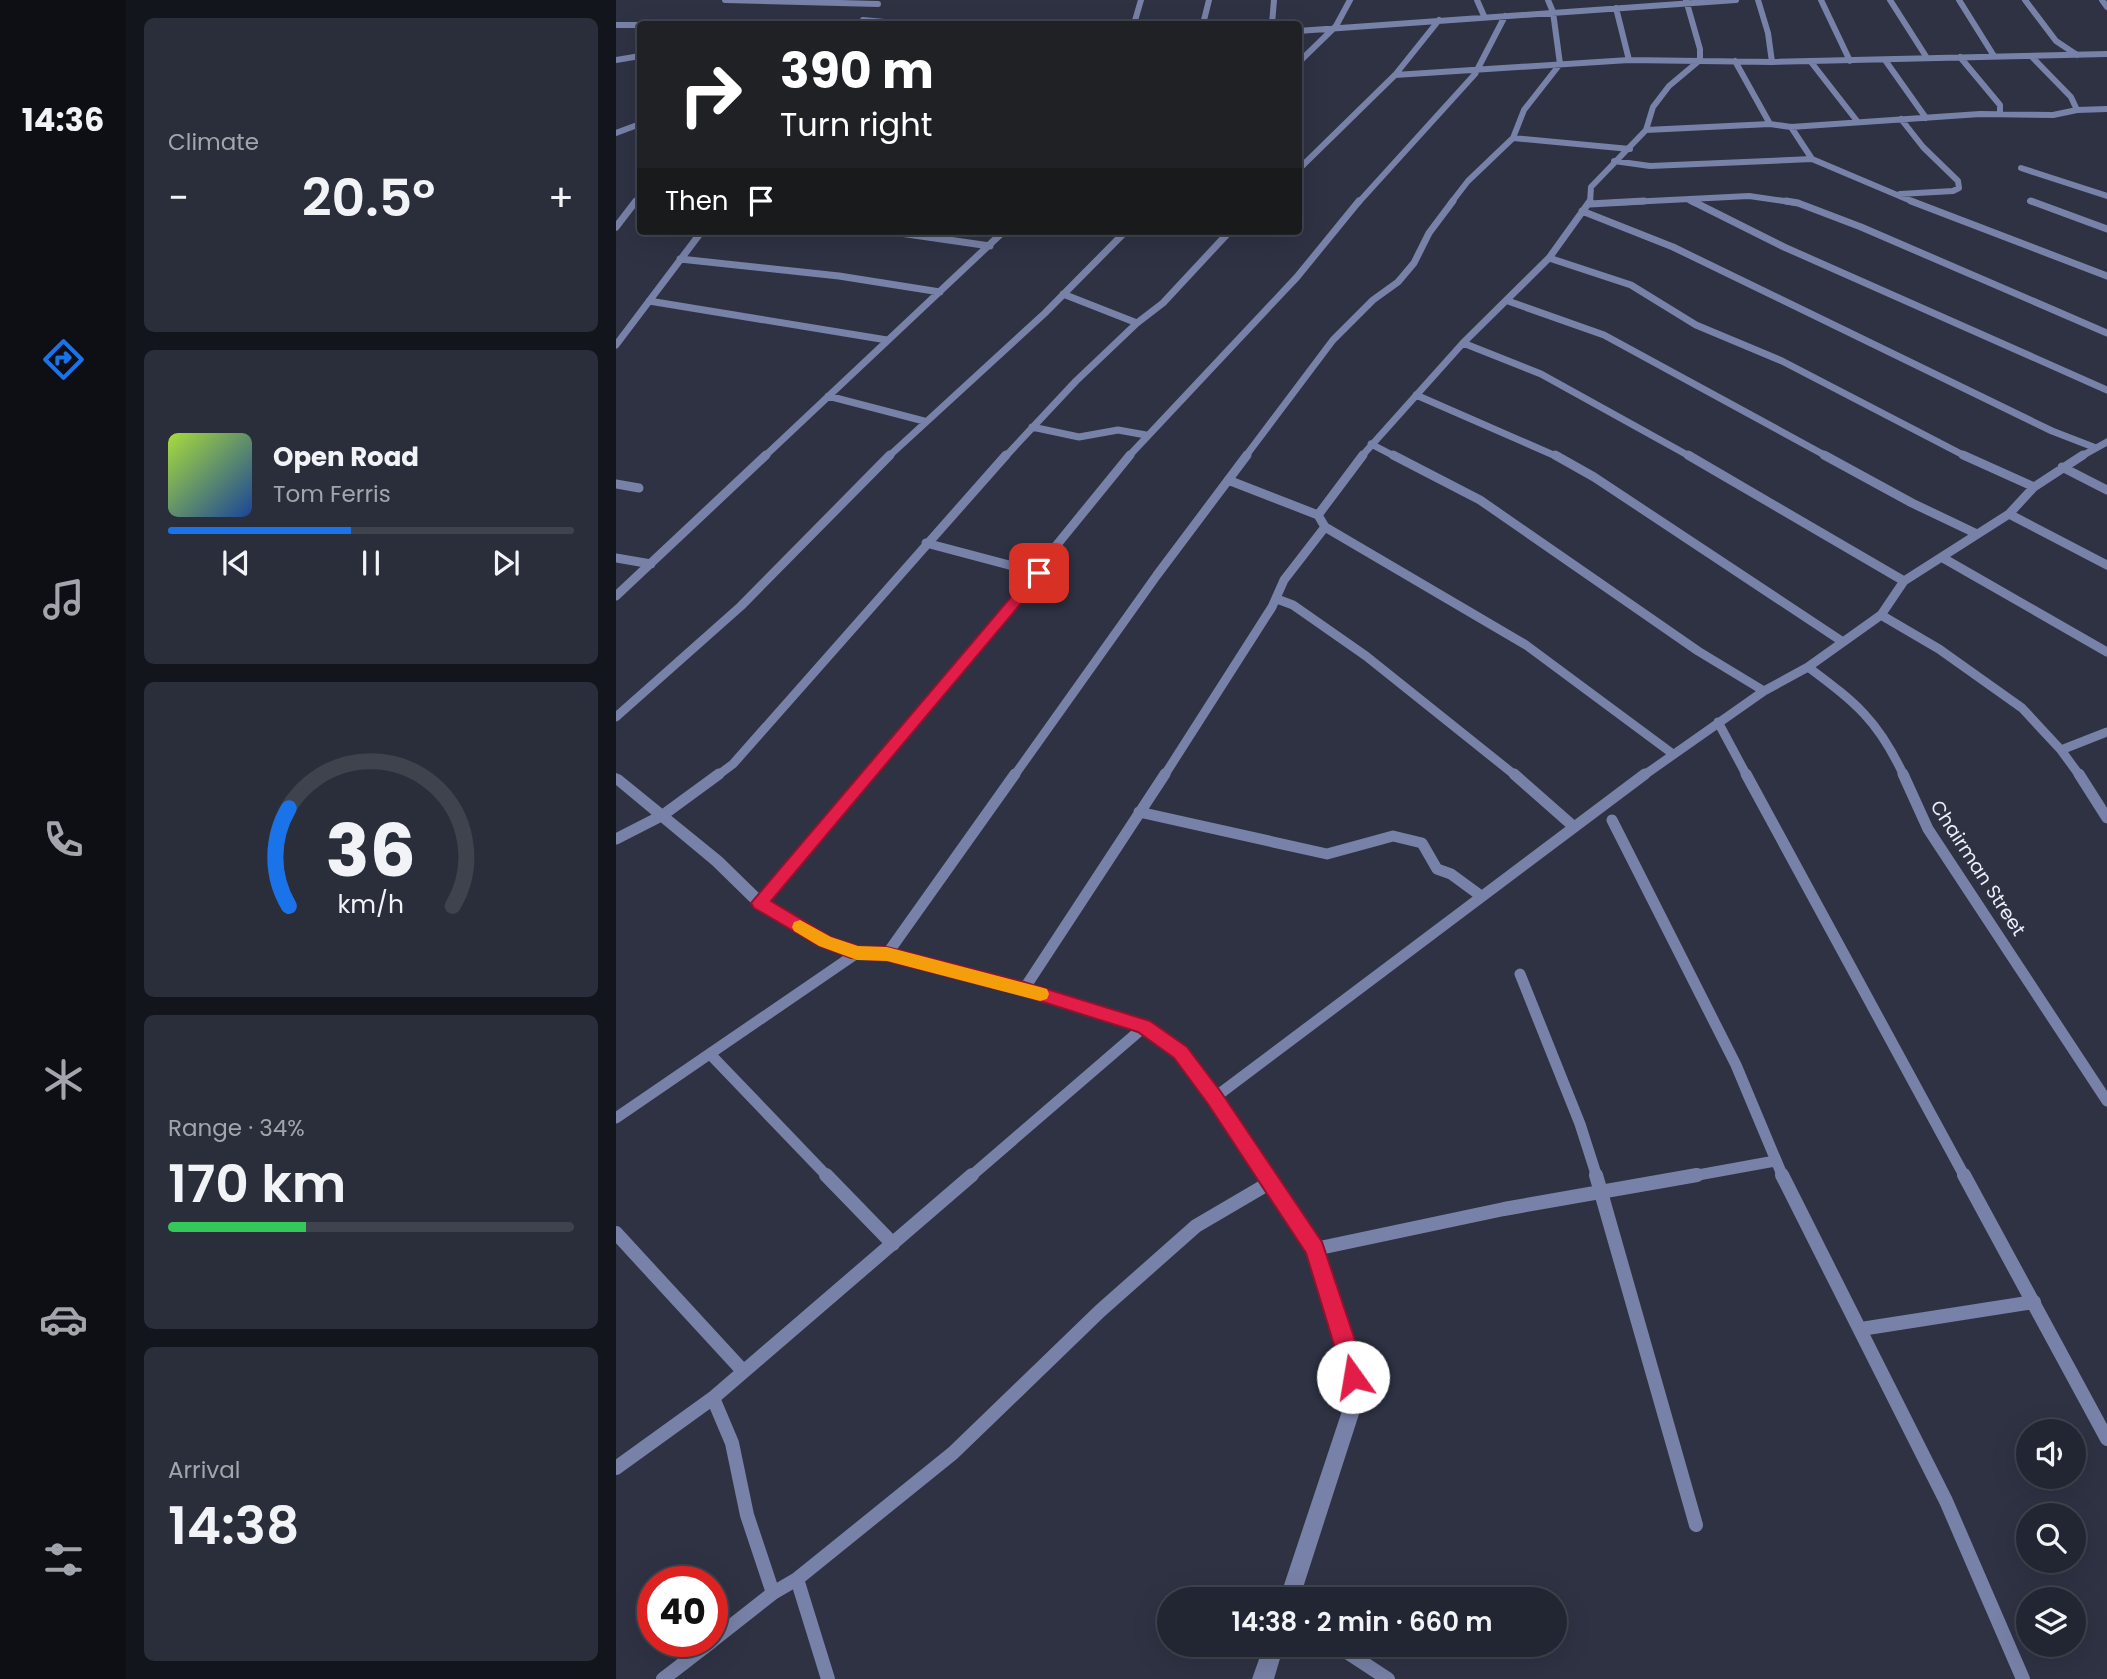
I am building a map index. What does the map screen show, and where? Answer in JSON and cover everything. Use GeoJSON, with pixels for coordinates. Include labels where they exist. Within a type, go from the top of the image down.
{"type":"FeatureCollection","features":[{"type":"Feature","properties":{"kind":"street"},"geometry":{"type":"LineString","coordinates":[[726,0],[879,2]]}},
{"type":"Feature","properties":{"kind":"street"},"geometry":{"type":"LineString","coordinates":[[1134,21],[1141,0]]}},
{"type":"Feature","properties":{"kind":"street"},"geometry":{"type":"LineString","coordinates":[[1204,21],[1209,0]]}},
{"type":"Feature","properties":{"kind":"street"},"geometry":{"type":"LineString","coordinates":[[1272,21],[1274,0]]}},
{"type":"Feature","properties":{"kind":"street"},"geometry":{"type":"LineString","coordinates":[[1302,59],[1330,30],[1342,22],[1348,13],[1350,0]]}},
{"type":"Feature","properties":{"kind":"street"},"geometry":{"type":"LineString","coordinates":[[1477,0],[1484,16]]}},
{"type":"Feature","properties":{"kind":"street"},"geometry":{"type":"LineString","coordinates":[[887,954],[1157,575],[1333,340],[1373,300],[1398,282],[1414,263],[1429,233],[1468,181],[1513,138],[1524,110],[1560,65],[1553,12],[1548,0]]}},
{"type":"Feature","properties":{"kind":"street"},"geometry":{"type":"LineString","coordinates":[[1302,31],[1616,5],[1736,0]]}},
{"type":"Feature","properties":{"kind":"street"},"geometry":{"type":"LineString","coordinates":[[1758,0],[1772,49],[1772,62]]}},
{"type":"Feature","properties":{"kind":"street"},"geometry":{"type":"LineString","coordinates":[[1821,0],[1850,61]]}},
{"type":"Feature","properties":{"kind":"street"},"geometry":{"type":"LineString","coordinates":[[1890,0],[1927,58]]}},
{"type":"Feature","properties":{"kind":"street"},"geometry":{"type":"LineString","coordinates":[[1959,0],[1994,55]]}},
{"type":"Feature","properties":{"kind":"street"},"geometry":{"type":"LineString","coordinates":[[2025,0],[2056,41],[2077,55]]}},
{"type":"Feature","properties":{"kind":"street"},"geometry":{"type":"LineString","coordinates":[[2102,0],[2107,7]]}},
{"type":"Feature","properties":{"kind":"street"},"geometry":{"type":"LineString","coordinates":[[1686,1],[1700,49],[1700,60]]}},
{"type":"Feature","properties":{"kind":"street"},"geometry":{"type":"LineString","coordinates":[[862,21],[879,2]]}},
{"type":"Feature","properties":{"kind":"street"},"geometry":{"type":"LineString","coordinates":[[1616,5],[1629,60]]}},
{"type":"Feature","properties":{"kind":"street"},"geometry":{"type":"LineString","coordinates":[[760,903],[1039,573],[1051,552],[1146,435],[1297,277],[1336,228],[1476,71],[1505,16]]}},
{"type":"Feature","properties":{"kind":"street"},"geometry":{"type":"LineString","coordinates":[[1302,166],[1395,75],[1439,20]]}},
{"type":"Feature","properties":{"kind":"street"},"geometry":{"type":"LineString","coordinates":[[616,25],[637,25]]}},
{"type":"Feature","properties":{"kind":"street"},"geometry":{"type":"LineString","coordinates":[[1395,75],[1629,60],[1811,62],[2107,54]]}},
{"type":"Feature","properties":{"kind":"street"},"geometry":{"type":"LineString","coordinates":[[616,60],[637,56]]}},
{"type":"Feature","properties":{"kind":"street"},"geometry":{"type":"LineString","coordinates":[[1959,57],[2000,105],[2000,114]]}},
{"type":"Feature","properties":{"kind":"street"},"geometry":{"type":"LineString","coordinates":[[2033,58],[2071,97],[2077,110]]}},
{"type":"Feature","properties":{"kind":"street"},"geometry":{"type":"LineString","coordinates":[[1318,515],[1370,444],[1463,343],[1549,258],[1586,208],[1591,187],[1646,130],[1653,107],[1669,86],[1700,60]]}},
{"type":"Feature","properties":{"kind":"street"},"geometry":{"type":"LineString","coordinates":[[1885,60],[1926,118]]}},
{"type":"Feature","properties":{"kind":"street"},"geometry":{"type":"LineString","coordinates":[[1735,61],[1770,124]]}},
{"type":"Feature","properties":{"kind":"street"},"geometry":{"type":"LineString","coordinates":[[1811,62],[1857,121]]}},
{"type":"Feature","properties":{"kind":"street"},"geometry":{"type":"LineString","coordinates":[[1646,130],[1770,124],[1791,127],[2000,114],[2039,116],[2107,109]]}},
{"type":"Feature","properties":{"kind":"street"},"geometry":{"type":"LineString","coordinates":[[1891,194],[1954,191],[1959,188],[1958,181],[1923,147],[1902,119]]}},
{"type":"Feature","properties":{"kind":"street"},"geometry":{"type":"LineString","coordinates":[[616,133],[637,125]]}},
{"type":"Feature","properties":{"kind":"street"},"geometry":{"type":"LineString","coordinates":[[1791,127],[1812,159]]}},
{"type":"Feature","properties":{"kind":"street"},"geometry":{"type":"LineString","coordinates":[[1513,138],[1630,149]]}},
{"type":"Feature","properties":{"kind":"street"},"geometry":{"type":"LineString","coordinates":[[1614,162],[1650,166],[1812,159],[1866,180],[1891,194],[2107,276]]}},
{"type":"Feature","properties":{"kind":"street"},"geometry":{"type":"LineString","coordinates":[[1302,161],[1307,162]]}},
{"type":"Feature","properties":{"kind":"street"},"geometry":{"type":"LineString","coordinates":[[2021,168],[2107,196]]}},
{"type":"Feature","properties":{"kind":"street"},"geometry":{"type":"LineString","coordinates":[[1586,208],[1749,196],[1798,203],[1861,227],[2107,333]]}},
{"type":"Feature","properties":{"kind":"street"},"geometry":{"type":"LineString","coordinates":[[616,227],[637,200]]}},
{"type":"Feature","properties":{"kind":"street"},"geometry":{"type":"LineString","coordinates":[[1688,200],[1784,247],[2107,390]]}},
{"type":"Feature","properties":{"kind":"street"},"geometry":{"type":"LineString","coordinates":[[2030,201],[2107,229]]}},
{"type":"Feature","properties":{"kind":"street"},"geometry":{"type":"LineString","coordinates":[[1586,208],[1673,247],[2052,431],[2096,448]]}},
{"type":"Feature","properties":{"kind":"street"},"geometry":{"type":"LineString","coordinates":[[616,210],[625,216]]}},
{"type":"Feature","properties":{"kind":"street"},"geometry":{"type":"LineString","coordinates":[[616,345],[699,235]]}},
{"type":"Feature","properties":{"kind":"street"},"geometry":{"type":"LineString","coordinates":[[914,235],[990,246]]}},
{"type":"Feature","properties":{"kind":"street"},"geometry":{"type":"LineString","coordinates":[[616,596],[1000,235]]}},
{"type":"Feature","properties":{"kind":"street"},"geometry":{"type":"LineString","coordinates":[[616,717],[741,606],[925,421],[1063,294],[1122,235]]}},
{"type":"Feature","properties":{"kind":"street"},"geometry":{"type":"LineString","coordinates":[[616,839],[663,815],[733,764],[926,543],[1032,427],[1137,323],[1163,303],[1226,235]]}},
{"type":"Feature","properties":{"kind":"street"},"geometry":{"type":"LineString","coordinates":[[680,258],[839,276],[940,292]]}},
{"type":"Feature","properties":{"kind":"street"},"geometry":{"type":"LineString","coordinates":[[1549,258],[1631,285],[1696,325],[1782,361],[1963,455],[2034,487]]}},
{"type":"Feature","properties":{"kind":"street"},"geometry":{"type":"LineString","coordinates":[[1063,294],[1137,323]]}},
{"type":"Feature","properties":{"kind":"street"},"geometry":{"type":"LineString","coordinates":[[1508,301],[1604,335],[1912,503],[1975,533]]}},
{"type":"Feature","properties":{"kind":"street"},"geometry":{"type":"LineString","coordinates":[[649,302],[887,340]]}},
{"type":"Feature","properties":{"kind":"street"},"geometry":{"type":"LineString","coordinates":[[1463,343],[1541,374],[1706,465],[1904,581]]}},
{"type":"Feature","properties":{"kind":"street"},"geometry":{"type":"LineString","coordinates":[[1416,395],[1549,452],[1594,477],[1843,642]]}},
{"type":"Feature","properties":{"kind":"street"},"geometry":{"type":"LineString","coordinates":[[828,396],[925,421]]}},
{"type":"Feature","properties":{"kind":"street"},"geometry":{"type":"LineString","coordinates":[[1032,427],[1079,437],[1118,430],[1146,435]]}},
{"type":"Feature","properties":{"kind":"street"},"geometry":{"type":"LineString","coordinates":[[1214,1098],[1672,754],[1764,691],[1808,667],[1881,615],[1904,581],[1943,558],[1975,533],[2009,514],[2034,487],[2062,467],[2107,442]]}},
{"type":"Feature","properties":{"kind":"street"},"geometry":{"type":"LineString","coordinates":[[1370,444],[1480,500],[1698,651],[1764,691]]}},
{"type":"Feature","properties":{"kind":"street"},"geometry":{"type":"LineString","coordinates":[[2062,467],[2107,490]]}},
{"type":"Feature","properties":{"kind":"street"},"geometry":{"type":"LineString","coordinates":[[1228,480],[1318,515],[1325,527],[1526,645],[1672,754]]}},
{"type":"Feature","properties":{"kind":"street"},"geometry":{"type":"LineString","coordinates":[[616,484],[639,488]]}},
{"type":"Feature","properties":{"kind":"street"},"geometry":{"type":"LineString","coordinates":[[2009,514],[2107,565]]}},
{"type":"Feature","properties":{"kind":"street"},"geometry":{"type":"LineString","coordinates":[[1024,989],[1206,712],[1277,599],[1284,580],[1325,527]]}},
{"type":"Feature","properties":{"kind":"street"},"geometry":{"type":"LineString","coordinates":[[926,543],[1039,573]]}},
{"type":"Feature","properties":{"kind":"street"},"geometry":{"type":"LineString","coordinates":[[616,558],[651,564]]}},
{"type":"Feature","properties":{"kind":"street"},"geometry":{"type":"LineString","coordinates":[[1943,558],[2107,652]]}},
{"type":"Feature","properties":{"kind":"street"},"geometry":{"type":"LineString","coordinates":[[1277,599],[1293,605],[1400,680],[1517,775],[1573,826]]}},
{"type":"Feature","properties":{"kind":"street"},"geometry":{"type":"LineString","coordinates":[[1881,615],[1939,649],[2022,708],[2061,750],[2074,771],[2096,795],[2107,818]]}},
{"type":"Feature","properties":{"kind":"street","name":"Chairman Street"},"geometry":{"type":"LineString","coordinates":[[1808,667],[1874,722],[1897,761],[1928,829],[2107,1101]]}},
{"type":"Feature","properties":{"kind":"street"},"geometry":{"type":"LineString","coordinates":[[1718,722],[2107,1439]]}},
{"type":"Feature","properties":{"kind":"street"},"geometry":{"type":"LineString","coordinates":[[2061,750],[2107,732]]}},
{"type":"Feature","properties":{"kind":"street"},"geometry":{"type":"LineString","coordinates":[[616,778],[663,815],[760,903],[825,941],[857,953],[887,954],[1024,989],[1144,1027],[1180,1053],[1272,1182],[1315,1249],[1344,1337],[1353,1377],[1351,1411],[1293,1587]]}},
{"type":"Feature","properties":{"kind":"street"},"geometry":{"type":"LineString","coordinates":[[1139,812],[1327,853],[1393,836],[1422,843],[1437,869],[1451,874],[1481,896]]}},
{"type":"Feature","properties":{"kind":"street"},"geometry":{"type":"LineString","coordinates":[[1612,820],[1736,1065],[1775,1161],[1946,1501],[2023,1679]]}},
{"type":"Feature","properties":{"kind":"street"},"geometry":{"type":"LineString","coordinates":[[616,1118],[857,953]]}},
{"type":"Feature","properties":{"kind":"street"},"geometry":{"type":"LineString","coordinates":[[1520,974],[1580,1124],[1602,1192],[1696,1525]]}},
{"type":"Feature","properties":{"kind":"street"},"geometry":{"type":"LineString","coordinates":[[616,1468],[713,1398],[1144,1027]]}},
{"type":"Feature","properties":{"kind":"street"},"geometry":{"type":"LineString","coordinates":[[710,1054],[893,1244]]}},
{"type":"Feature","properties":{"kind":"street"},"geometry":{"type":"LineString","coordinates":[[1315,1249],[1504,1209],[1775,1161]]}},
{"type":"Feature","properties":{"kind":"street"},"geometry":{"type":"LineString","coordinates":[[728,1628],[773,1593],[797,1579],[953,1453],[1100,1311],[1196,1226],[1272,1182]]}},
{"type":"Feature","properties":{"kind":"street"},"geometry":{"type":"LineString","coordinates":[[616,1233],[743,1371]]}},
{"type":"Feature","properties":{"kind":"street"},"geometry":{"type":"LineString","coordinates":[[1861,1329],[2034,1302]]}},
{"type":"Feature","properties":{"kind":"street"},"geometry":{"type":"LineString","coordinates":[[713,1398],[732,1443],[747,1516],[773,1593]]}},
{"type":"Feature","properties":{"kind":"street"},"geometry":{"type":"LineString","coordinates":[[797,1579],[828,1679]]}},
{"type":"Feature","properties":{"kind":"street"},"geometry":{"type":"LineString","coordinates":[[663,1679],[691,1657]]}},
{"type":"Feature","properties":{"kind":"street"},"geometry":{"type":"LineString","coordinates":[[1263,1679],[1270,1657]]}},
{"type":"Feature","properties":{"kind":"street"},"geometry":{"type":"LineString","coordinates":[[1354,1657],[1388,1679]]}},
{"type":"Feature","properties":{"kind":"slow traffic"},"geometry":{"type":"LineString","coordinates":[[800,927],[825,941],[857,953],[887,954],[1040,994]]}},
{"type":"Feature","properties":{"kind":"route"},"geometry":{"type":"LineString","coordinates":[[1039,573],[760,903],[825,941],[857,953],[887,954],[1024,989],[1144,1027],[1180,1053],[1272,1182],[1315,1249],[1344,1337],[1353,1377]]}}]}
